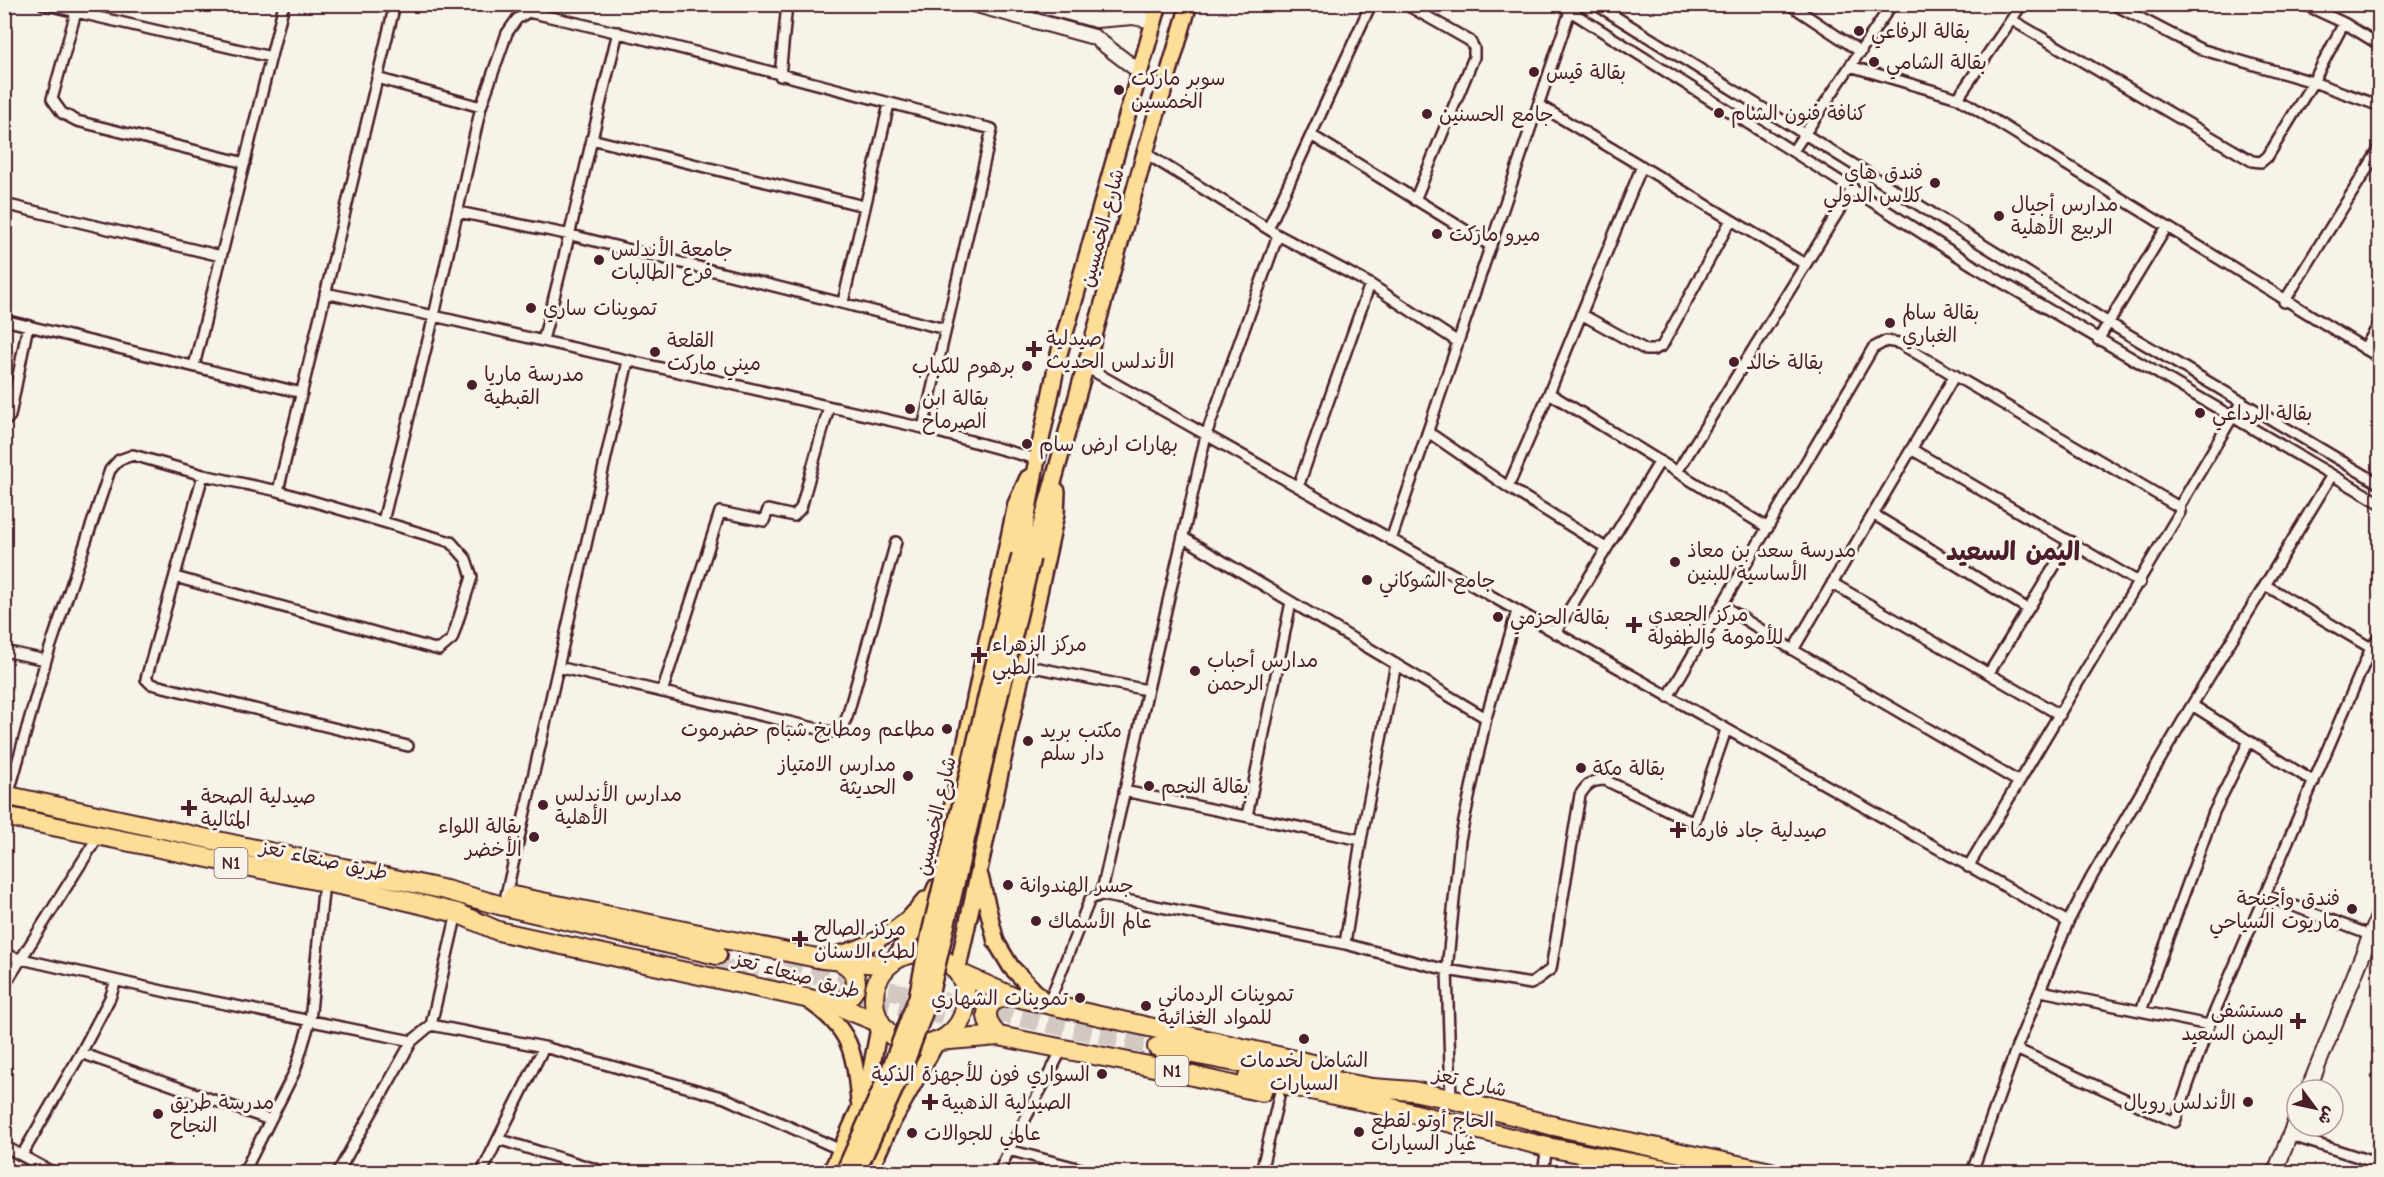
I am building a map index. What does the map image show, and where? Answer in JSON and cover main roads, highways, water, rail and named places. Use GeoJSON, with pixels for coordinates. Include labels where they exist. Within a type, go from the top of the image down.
{"type":"FeatureCollection","features":[{"type":"Feature","properties":{"kind":"highway","name":"طريق صنعاء تعز"},"geometry":{"type":"LineString","coordinates":[[6,796],[446,890],[715,960],[497,916],[457,914]]}},
{"type":"Feature","properties":{"kind":"highway","name":"طريق صنعاء تعز"},"geometry":{"type":"LineString","coordinates":[[4,816],[324,882],[457,914],[498,931],[833,1004],[880,1023]]}},
{"type":"Feature","properties":{"kind":"highway"},"geometry":{"type":"LineString","coordinates":[[283,874],[287,856]]}},
{"type":"Feature","properties":{"kind":"highway","name":"طريق صنعاء تعز"},"geometry":{"type":"LineString","coordinates":[[446,890],[506,895],[831,960],[889,964]]}},
{"type":"Feature","properties":{"kind":"highway"},"geometry":{"type":"LineString","coordinates":[[924,953],[940,957],[957,972],[965,990],[963,1016],[954,1030],[937,1041],[924,1045],[907,1043],[892,1036],[880,1023],[874,1008],[874,990],[880,975],[889,964],[907,954],[924,953]]}},
{"type":"Feature","properties":{"kind":"highway"},"geometry":{"type":"LineString","coordinates":[[831,960],[849,966],[855,975],[856,985],[852,995],[844,1002],[833,1004]]}},
{"type":"Feature","properties":{"kind":"highway","name":"N1"},"geometry":{"type":"LineString","coordinates":[[957,972],[1011,996],[1374,1078],[1413,1091]]}},
{"type":"Feature","properties":{"kind":"highway"},"geometry":{"type":"LineString","coordinates":[[999,1036],[990,1029],[987,1019],[989,1008],[996,1000],[1011,996]]}},
{"type":"Feature","properties":{"kind":"highway","name":"N1"},"geometry":{"type":"LineString","coordinates":[[937,1041],[999,1036],[1279,1096],[1366,1112],[1406,1112]]}},
{"type":"Feature","properties":{"kind":"highway","name":"شارع تعز"},"geometry":{"type":"LineString","coordinates":[[1680,1173],[1547,1147],[1368,1102],[1156,1053],[1372,1088],[1413,1091],[1740,1169],[1771,1173]]}},
{"type":"Feature","properties":{"kind":"main road","name":"شارع الخمسين"},"geometry":{"type":"LineString","coordinates":[[857,1173],[902,1073],[929,1000],[1026,556],[1037,459],[1059,354],[1159,4]]}},
{"type":"Feature","properties":{"kind":"main road","name":"شارع الخمسين"},"geometry":{"type":"LineString","coordinates":[[844,1173],[890,1069],[917,997],[930,933],[1026,556],[1059,464],[1144,153],[1189,4]]}},
{"type":"Feature","properties":{"kind":"main road"},"geometry":{"type":"LineString","coordinates":[[1140,72],[1167,77]]}},
{"type":"Feature","properties":{"kind":"main road","name":"شارع الخمسين"},"geometry":{"type":"LineString","coordinates":[[889,964],[916,930],[925,915],[936,886],[1016,504],[1037,459]]}},
{"type":"Feature","properties":{"kind":"main road","name":"شارع الخمسين"},"geometry":{"type":"LineString","coordinates":[[957,972],[1056,514],[1059,464]]}},
{"type":"Feature","properties":{"kind":"main road"},"geometry":{"type":"LineString","coordinates":[[979,872],[996,942],[1011,968],[1048,1005]]}},
{"type":"Feature","properties":{"kind":"main road"},"geometry":{"type":"LineString","coordinates":[[831,960],[880,940],[918,910],[936,886],[943,895],[953,900],[965,899],[975,893]]}},
{"type":"Feature","properties":{"kind":"main road"},"geometry":{"type":"LineString","coordinates":[[801,996],[827,1013],[846,1037],[855,1060],[860,1107]]}},
{"type":"Feature","properties":{"kind":"main road"},"geometry":{"type":"LineString","coordinates":[[831,1173],[860,1107],[870,1075],[880,1023]]}},
{"type":"Feature","properties":{"kind":"main road"},"geometry":{"type":"LineString","coordinates":[[869,1173],[891,1126],[937,1041]]}},
{"type":"Feature","properties":{"kind":"main road"},"geometry":{"type":"LineString","coordinates":[[860,1107],[868,1107],[882,1113],[891,1126]]}},
{"type":"Feature","properties":{"kind":"waterway"},"geometry":{"type":"LineString","coordinates":[[2370,4],[2380,9]]}},
{"type":"Feature","properties":{"kind":"tunnel"},"geometry":{"type":"LineString","coordinates":[[714,966],[1002,1029]]}},
{"type":"Feature","properties":{"kind":"tunnel"},"geometry":{"type":"LineString","coordinates":[[783,969],[1157,1047]]}},
{"type":"Feature","properties":{"kind":"place","name":"بقالة الرفاعي"},"geometry":{"type":"Point","coordinates":[1859,31]}},
{"type":"Feature","properties":{"kind":"place","name":"بقالة الشامي"},"geometry":{"type":"Point","coordinates":[1874,62]}},
{"type":"Feature","properties":{"kind":"place","name":"بقالة قيس"},"geometry":{"type":"Point","coordinates":[1534,72]}},
{"type":"Feature","properties":{"kind":"place","name":"سوبر ماركت الخمسين"},"geometry":{"type":"Point","coordinates":[1119,90]}},
{"type":"Feature","properties":{"kind":"place","name":"كنافة فنون الشام"},"geometry":{"type":"Point","coordinates":[1719,113]}},
{"type":"Feature","properties":{"kind":"place","name":"جامع الحسنين"},"geometry":{"type":"Point","coordinates":[1427,114]}},
{"type":"Feature","properties":{"kind":"place","name":"فندق هاي كلاس الدولي"},"geometry":{"type":"Point","coordinates":[1935,183]}},
{"type":"Feature","properties":{"kind":"place","name":"مدارس أجيال الربيع الأهلية"},"geometry":{"type":"Point","coordinates":[1999,216]}},
{"type":"Feature","properties":{"kind":"place","name":"ميرو ماركت"},"geometry":{"type":"Point","coordinates":[1437,234]}},
{"type":"Feature","properties":{"kind":"place","name":"جامعة الأندلس فرع الطالبات"},"geometry":{"type":"Point","coordinates":[599,260]}},
{"type":"Feature","properties":{"kind":"place","name":"تموينات ساري"},"geometry":{"type":"Point","coordinates":[531,308]}},
{"type":"Feature","properties":{"kind":"place","name":"بقالة سالم الغباري"},"geometry":{"type":"Point","coordinates":[1890,323]}},
{"type":"Feature","properties":{"kind":"place","name":"صيدلية الأندلس الحديث"},"geometry":{"type":"Point","coordinates":[1034,349]}},
{"type":"Feature","properties":{"kind":"place","name":"القلعة ميني ماركت"},"geometry":{"type":"Point","coordinates":[655,352]}},
{"type":"Feature","properties":{"kind":"place","name":"بقالة خالد"},"geometry":{"type":"Point","coordinates":[1734,362]}},
{"type":"Feature","properties":{"kind":"place","name":"برهوم للكباب"},"geometry":{"type":"Point","coordinates":[1027,366]}},
{"type":"Feature","properties":{"kind":"place","name":"مدرسة ماريا القبطية"},"geometry":{"type":"Point","coordinates":[472,385]}},
{"type":"Feature","properties":{"kind":"place","name":"بقالة ابن الصرماح"},"geometry":{"type":"Point","coordinates":[910,409]}},
{"type":"Feature","properties":{"kind":"place","name":"بقالة الرداعي"},"geometry":{"type":"Point","coordinates":[2200,413]}},
{"type":"Feature","properties":{"kind":"place","name":"بهارات ارض سام"},"geometry":{"type":"Point","coordinates":[1027,444]}},
{"type":"Feature","properties":{"kind":"place","name":"مدرسة سعد بن معاذ الأساسية للبنين"},"geometry":{"type":"Point","coordinates":[1675,562]}},
{"type":"Feature","properties":{"kind":"place","name":"جامع الشوكاني"},"geometry":{"type":"Point","coordinates":[1367,580]}},
{"type":"Feature","properties":{"kind":"place","name":"بقالة الحزمي"},"geometry":{"type":"Point","coordinates":[1498,617]}},
{"type":"Feature","properties":{"kind":"place","name":"مركز الجعدي للأمومة والطفولة"},"geometry":{"type":"Point","coordinates":[1634,625]}},
{"type":"Feature","properties":{"kind":"place","name":"مركز الزهراء الطبي"},"geometry":{"type":"Point","coordinates":[979,655]}},
{"type":"Feature","properties":{"kind":"place","name":"مدارس أحباب الرحمن"},"geometry":{"type":"Point","coordinates":[1195,671]}},
{"type":"Feature","properties":{"kind":"place","name":"مطاعم ومطابخ شبام حضرموت"},"geometry":{"type":"Point","coordinates":[947,729]}},
{"type":"Feature","properties":{"kind":"place","name":"مكتب بريد دار سلم"},"geometry":{"type":"Point","coordinates":[1028,741]}},
{"type":"Feature","properties":{"kind":"place","name":"بقالة مكة"},"geometry":{"type":"Point","coordinates":[1581,768]}},
{"type":"Feature","properties":{"kind":"place","name":"مدارس الامتياز الحديثة"},"geometry":{"type":"Point","coordinates":[908,776]}},
{"type":"Feature","properties":{"kind":"place","name":"بقالة النجم"},"geometry":{"type":"Point","coordinates":[1149,786]}},
{"type":"Feature","properties":{"kind":"place","name":"مدارس الأندلس الأهلية"},"geometry":{"type":"Point","coordinates":[543,805]}},
{"type":"Feature","properties":{"kind":"place","name":"صيدلية الصحة المثالية"},"geometry":{"type":"Point","coordinates":[189,808]}},
{"type":"Feature","properties":{"kind":"place","name":"صيدلية جاد فارما"},"geometry":{"type":"Point","coordinates":[1678,830]}},
{"type":"Feature","properties":{"kind":"place","name":"بقالة اللواء الأخضر"},"geometry":{"type":"Point","coordinates":[534,837]}},
{"type":"Feature","properties":{"kind":"place","name":"جسر الهندوانة"},"geometry":{"type":"Point","coordinates":[1008,885]}},
{"type":"Feature","properties":{"kind":"place","name":"فندق وأجنحة ماريوت السياحي"},"geometry":{"type":"Point","coordinates":[2352,909]}},
{"type":"Feature","properties":{"kind":"place","name":"عالم الأسماك"},"geometry":{"type":"Point","coordinates":[1036,921]}},
{"type":"Feature","properties":{"kind":"place","name":"مركز الصالح لطب الاسنان"},"geometry":{"type":"Point","coordinates":[800,939]}},
{"type":"Feature","properties":{"kind":"place","name":"تموينات الشهاري"},"geometry":{"type":"Point","coordinates":[1080,998]}},
{"type":"Feature","properties":{"kind":"place","name":"تموينات الردماني للمواد الغذائية"},"geometry":{"type":"Point","coordinates":[1146,1006]}},
{"type":"Feature","properties":{"kind":"place","name":"مستشفى اليمن السعيد"},"geometry":{"type":"Point","coordinates":[2298,1021]}},
{"type":"Feature","properties":{"kind":"place","name":"الشامل لخدمات السيارات"},"geometry":{"type":"Point","coordinates":[1304,1039]}},
{"type":"Feature","properties":{"kind":"place","name":"السواري فون للأجهزة الذكية"},"geometry":{"type":"Point","coordinates":[1102,1074]}},
{"type":"Feature","properties":{"kind":"place","name":"الصيدلية الذهبية"},"geometry":{"type":"Point","coordinates":[930,1102]}},
{"type":"Feature","properties":{"kind":"place","name":"الأندلس رويال"},"geometry":{"type":"Point","coordinates":[2248,1102]}},
{"type":"Feature","properties":{"kind":"place","name":"مدرسة طريق النجاح"},"geometry":{"type":"Point","coordinates":[158,1114]}},
{"type":"Feature","properties":{"kind":"place","name":"الحاج أوتو لقطع غيار السيارات"},"geometry":{"type":"Point","coordinates":[1359,1132]}},
{"type":"Feature","properties":{"kind":"place","name":"عالمي للجوالات"},"geometry":{"type":"Point","coordinates":[912,1133]}},
{"type":"Feature","properties":{"kind":"district","name":"اليمن السعيد"},"geometry":{"type":"Point","coordinates":[2013,552]}}]}
